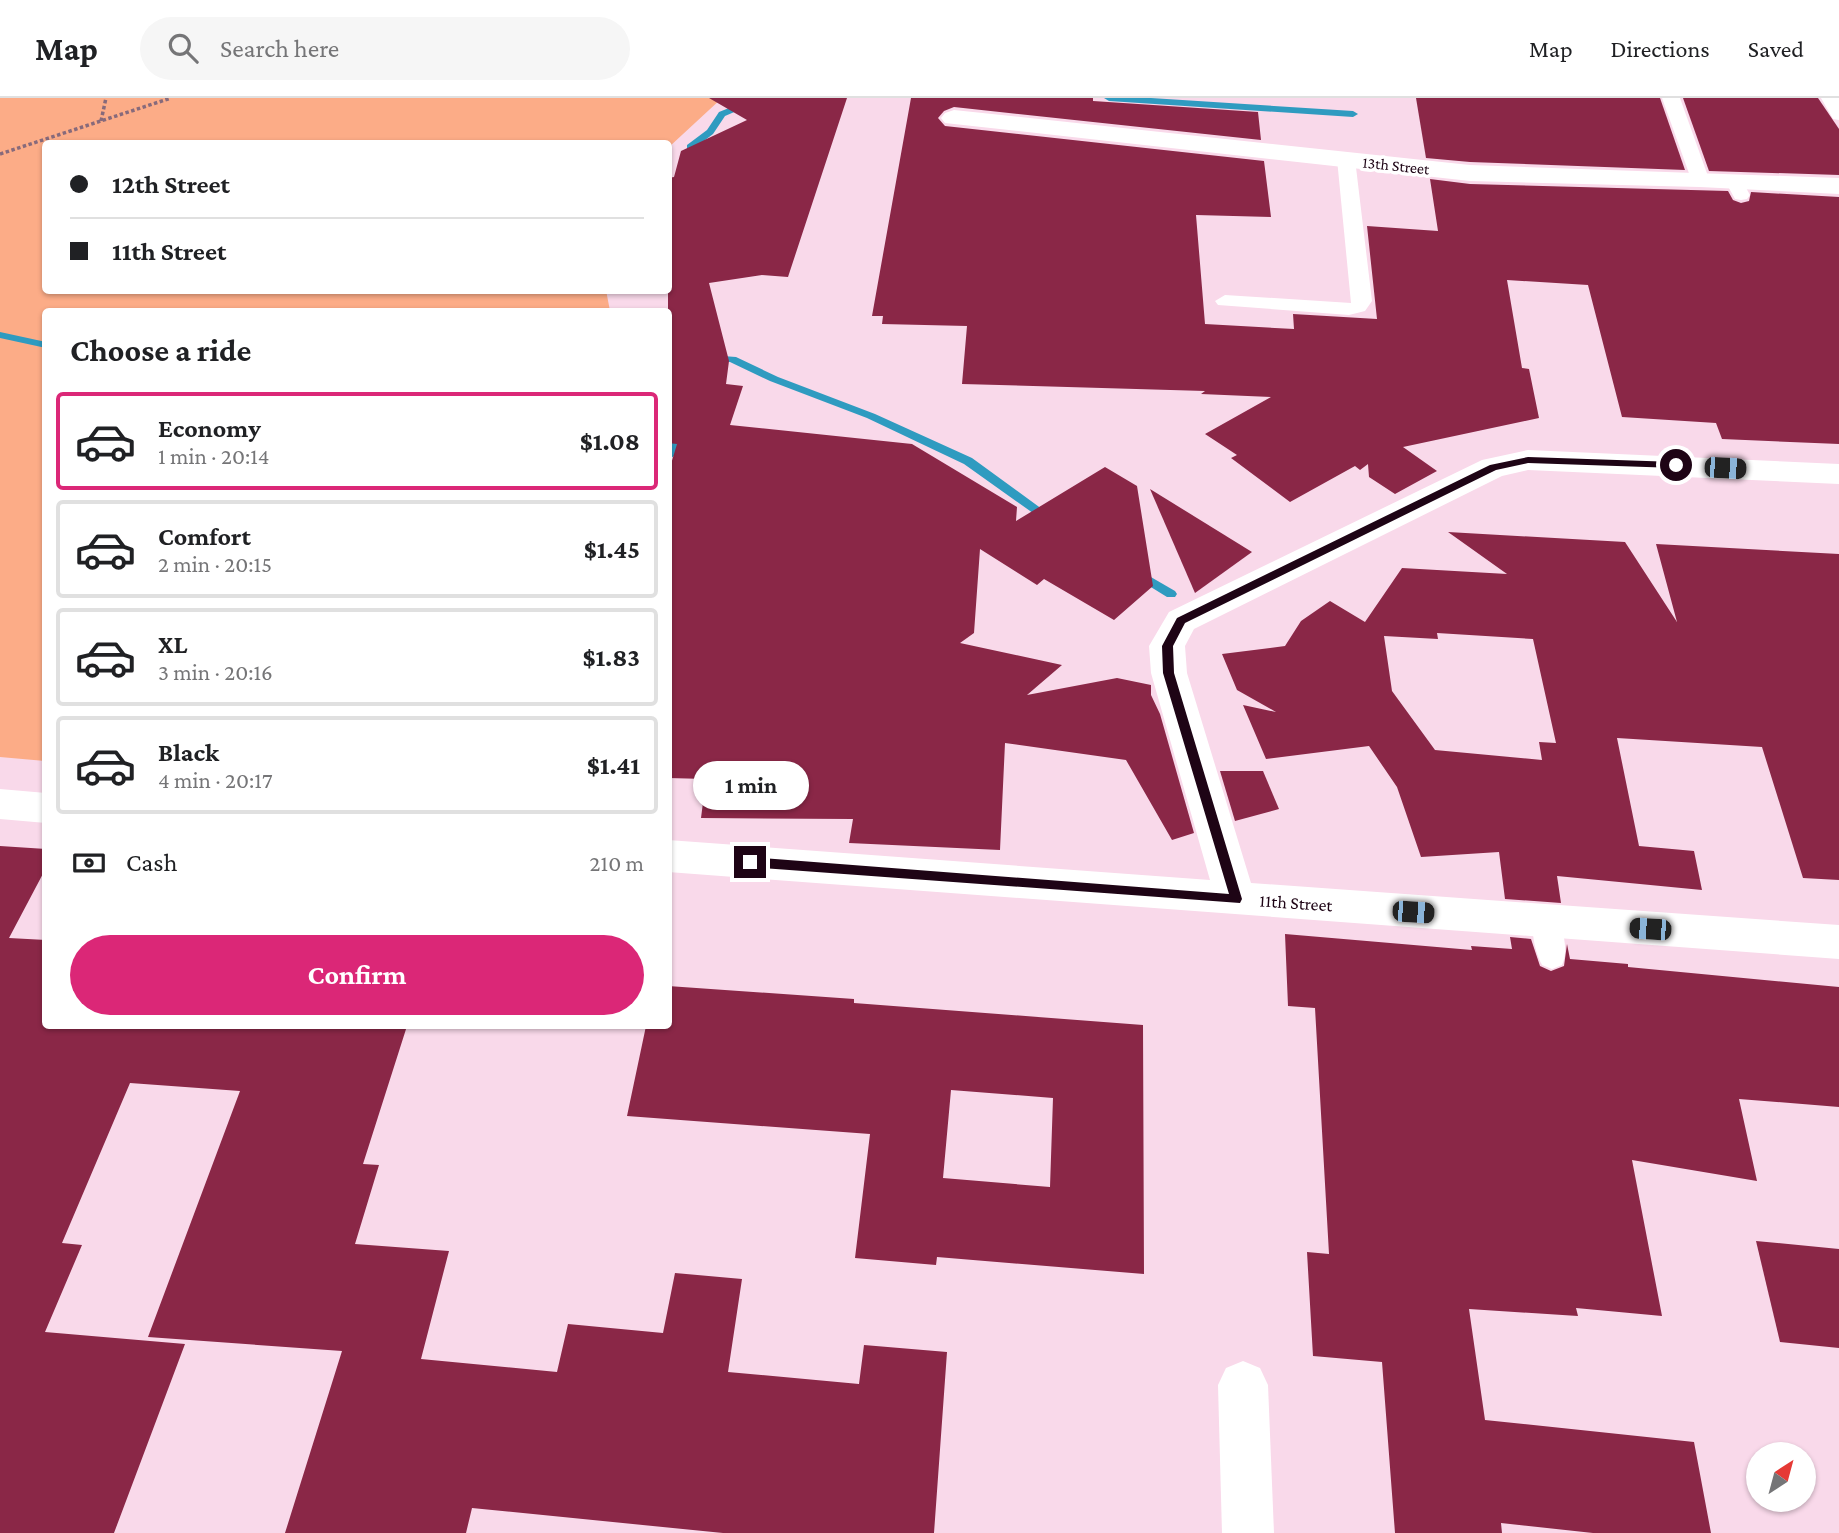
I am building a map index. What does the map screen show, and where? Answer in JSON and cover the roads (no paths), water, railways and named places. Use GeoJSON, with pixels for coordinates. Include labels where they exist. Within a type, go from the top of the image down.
{"type":"FeatureCollection","features":[{"type":"Feature","properties":{"kind":"street","name":"13th Street"},"geometry":{"type":"LineString","coordinates":[[954,118],[1471,173],[1700,179],[1738,188],[1839,186]]}},
{"type":"Feature","properties":{"kind":"street"},"geometry":{"type":"LineString","coordinates":[[1236,899],[1169,673],[1167,646],[1181,621],[1493,467],[1540,460],[1839,474]]}},
{"type":"Feature","properties":{"kind":"street"},"geometry":{"type":"LineString","coordinates":[[0,804],[42,808]]}},
{"type":"Feature","properties":{"kind":"street","name":"11th Street"},"geometry":{"type":"LineString","coordinates":[[672,856],[1236,899],[1549,939],[1839,942]]}},
{"type":"Feature","properties":{"kind":"street"},"geometry":{"type":"LineString","coordinates":[[1243,1385],[1248,1533]]}},
{"type":"Feature","properties":{"kind":"lane"},"geometry":{"type":"LineString","coordinates":[[1671,98],[1700,179]]}},
{"type":"Feature","properties":{"kind":"lane"},"geometry":{"type":"LineString","coordinates":[[1830,98],[1839,115]]}},
{"type":"Feature","properties":{"kind":"lane"},"geometry":{"type":"LineString","coordinates":[[1225,301],[1349,309],[1358,307],[1362,301],[1346,159]]}},
{"type":"Feature","properties":{"kind":"waterway"},"geometry":{"type":"LineString","coordinates":[[704,157],[690,147],[710,132],[722,114],[762,98]]}},
{"type":"Feature","properties":{"kind":"waterway"},"geometry":{"type":"LineString","coordinates":[[1109,98],[1353,114]]}},
{"type":"Feature","properties":{"kind":"waterway"},"geometry":{"type":"LineString","coordinates":[[0,335],[42,344]]}},
{"type":"Feature","properties":{"kind":"waterway"},"geometry":{"type":"LineString","coordinates":[[709,358],[732,359],[774,379],[871,416],[968,461],[1051,520]]}},
{"type":"Feature","properties":{"kind":"waterway"},"geometry":{"type":"LineString","coordinates":[[672,446],[679,428]]}},
{"type":"Feature","properties":{"kind":"waterway"},"geometry":{"type":"LineString","coordinates":[[1137,573],[1171,594]]}}]}
